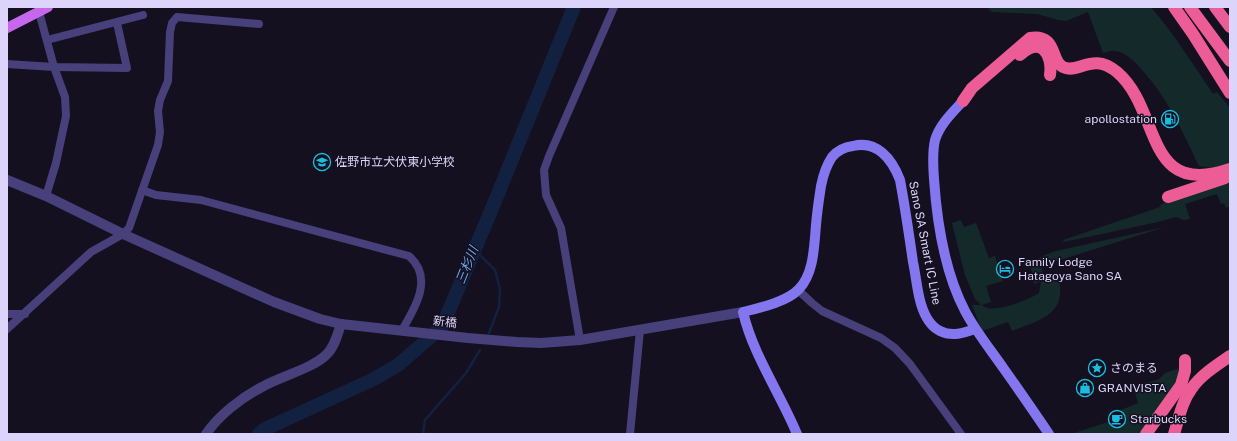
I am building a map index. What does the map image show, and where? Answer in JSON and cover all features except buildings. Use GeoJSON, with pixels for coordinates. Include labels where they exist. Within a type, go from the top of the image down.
{"type":"FeatureCollection","features":[{"type":"Feature","properties":{"kind":"highway"},"geometry":{"type":"LineString","coordinates":[[1174,7],[1230,93]]}},
{"type":"Feature","properties":{"kind":"highway"},"geometry":{"type":"LineString","coordinates":[[1190,7],[1230,61]]}},
{"type":"Feature","properties":{"kind":"highway"},"geometry":{"type":"LineString","coordinates":[[1215,7],[1230,27]]}},
{"type":"Feature","properties":{"kind":"highway"},"geometry":{"type":"LineString","coordinates":[[963,101],[972,88],[1030,38],[1042,38],[1050,46],[1059,64],[1065,68],[1071,69],[1091,63],[1099,63],[1116,71],[1123,77],[1141,104],[1159,150],[1165,159],[1173,166],[1188,173],[1199,175],[1209,175],[1230,168]]}},
{"type":"Feature","properties":{"kind":"highway"},"geometry":{"type":"LineString","coordinates":[[963,101],[1023,52],[1033,47],[1047,53],[1051,62],[1050,75]]}},
{"type":"Feature","properties":{"kind":"highway"},"geometry":{"type":"LineString","coordinates":[[1168,197],[1230,176]]}},
{"type":"Feature","properties":{"kind":"highway"},"geometry":{"type":"LineString","coordinates":[[1174,434],[1181,409],[1192,388],[1200,379],[1230,356]]}},
{"type":"Feature","properties":{"kind":"highway"},"geometry":{"type":"LineString","coordinates":[[1146,434],[1181,385],[1185,371],[1185,360]]}},
{"type":"Feature","properties":{"kind":"main road"},"geometry":{"type":"LineString","coordinates":[[7,28],[43,9]]}},
{"type":"Feature","properties":{"kind":"main road"},"geometry":{"type":"LineString","coordinates":[[963,101],[945,120],[937,135],[933,156],[937,213],[953,284],[975,329],[1049,434]]}},
{"type":"Feature","properties":{"kind":"main road","name":"Sano SA Smart IC Line"},"geometry":{"type":"LineString","coordinates":[[743,312],[760,308],[787,298],[798,290],[811,266],[821,186],[828,164],[833,156],[847,147],[866,145],[875,147],[883,152],[889,158],[898,175],[903,195],[921,304],[928,320],[939,331],[945,333],[963,333],[975,329]]}},
{"type":"Feature","properties":{"kind":"main road"},"geometry":{"type":"LineString","coordinates":[[743,312],[747,329],[758,355],[797,434]]}},
{"type":"Feature","properties":{"kind":"street"},"geometry":{"type":"LineString","coordinates":[[580,340],[561,228],[546,195],[544,170],[614,7]]}},
{"type":"Feature","properties":{"kind":"street"},"geometry":{"type":"LineString","coordinates":[[43,9],[47,40],[54,67],[65,97],[66,116],[56,162],[46,196]]}},
{"type":"Feature","properties":{"kind":"street"},"geometry":{"type":"LineString","coordinates":[[47,40],[143,15]]}},
{"type":"Feature","properties":{"kind":"street"},"geometry":{"type":"LineString","coordinates":[[7,329],[91,252],[123,234],[129,228],[158,145],[160,132],[158,111],[160,100],[168,81],[170,32],[172,22],[177,17],[259,24]]}},
{"type":"Feature","properties":{"kind":"street"},"geometry":{"type":"LineString","coordinates":[[7,64],[54,67],[127,68],[117,23]]}},
{"type":"Feature","properties":{"kind":"street","name":"新橋"},"geometry":{"type":"LineString","coordinates":[[7,180],[46,196],[123,234],[274,302],[320,319],[341,324],[468,338],[541,343],[580,340],[743,312]]}},
{"type":"Feature","properties":{"kind":"street"},"geometry":{"type":"LineString","coordinates":[[142,190],[156,195],[202,200],[409,256],[415,262],[420,272],[421,291],[418,303],[402,330]]}},
{"type":"Feature","properties":{"kind":"street"},"geometry":{"type":"LineString","coordinates":[[798,290],[822,310],[881,338],[895,348],[910,364],[960,434]]}},
{"type":"Feature","properties":{"kind":"street"},"geometry":{"type":"LineString","coordinates":[[7,314],[25,314]]}},
{"type":"Feature","properties":{"kind":"street"},"geometry":{"type":"LineString","coordinates":[[206,434],[211,427],[234,406],[262,387],[316,362],[327,354],[332,347],[341,324]]}},
{"type":"Feature","properties":{"kind":"street"},"geometry":{"type":"LineString","coordinates":[[630,434],[640,330]]}},
{"type":"Feature","properties":{"kind":"green space"},"geometry":{"type":"Polygon","coordinates":[[[987,7],[1151,7],[1191,60],[1213,94],[1217,92],[1230,108],[1230,164],[1211,168],[1199,166],[1181,128],[1152,81],[1127,55],[1114,51],[1103,53],[1088,12],[1066,21],[1037,14],[992,12],[987,7]]]}},
{"type":"Feature","properties":{"kind":"green space"},"geometry":{"type":"Polygon","coordinates":[[[1230,179],[1230,206],[1226,208],[1224,203],[1221,204],[1217,194],[1185,204],[1190,219],[1184,220],[1176,217],[1064,242],[1063,240],[1160,207],[1161,204],[1230,179]]]}},
{"type":"Feature","properties":{"kind":"green space"},"geometry":{"type":"Polygon","coordinates":[[[961,220],[964,227],[976,223],[989,258],[995,256],[1003,281],[986,286],[991,302],[982,305],[993,309],[1014,304],[1039,293],[1041,281],[1034,284],[1031,268],[1035,261],[1045,255],[1056,251],[1165,227],[1041,266],[1045,278],[1058,274],[1060,287],[1059,298],[1056,306],[1050,313],[1034,323],[1012,331],[1008,322],[982,331],[972,305],[981,305],[975,299],[965,275],[952,223],[961,220]]]}},
{"type":"Feature","properties":{"kind":"green space"},"geometry":{"type":"Polygon","coordinates":[[[1180,368],[1175,383],[1139,434],[1071,434],[1111,421],[1113,427],[1125,423],[1121,410],[1138,403],[1133,387],[1159,379],[1165,373],[1180,368]]]}},
{"type":"Feature","properties":{"kind":"waterway","name":"三杉川"},"geometry":{"type":"LineString","coordinates":[[259,434],[265,429],[374,379],[398,365],[442,327],[574,7]]}},
{"type":"Feature","properties":{"kind":"waterway"},"geometry":{"type":"LineString","coordinates":[[475,250],[495,270],[500,289],[499,307],[489,333]]}},
{"type":"Feature","properties":{"kind":"waterway"},"geometry":{"type":"LineString","coordinates":[[423,434],[425,420],[466,373],[480,350]]}},
{"type":"Feature","properties":{"kind":"place","name":"apollostation"},"geometry":{"type":"Point","coordinates":[1170,119]}},
{"type":"Feature","properties":{"kind":"place","name":"佐野市立犬伏東小学校"},"geometry":{"type":"Point","coordinates":[322,162]}},
{"type":"Feature","properties":{"kind":"place","name":"Family Lodge Hatagoya Sano SA"},"geometry":{"type":"Point","coordinates":[1005,269]}},
{"type":"Feature","properties":{"kind":"place","name":"さのまる"},"geometry":{"type":"Point","coordinates":[1097,368]}},
{"type":"Feature","properties":{"kind":"place","name":"GRANVISTA"},"geometry":{"type":"Point","coordinates":[1085,388]}},
{"type":"Feature","properties":{"kind":"place","name":"Starbucks"},"geometry":{"type":"Point","coordinates":[1117,419]}}]}
